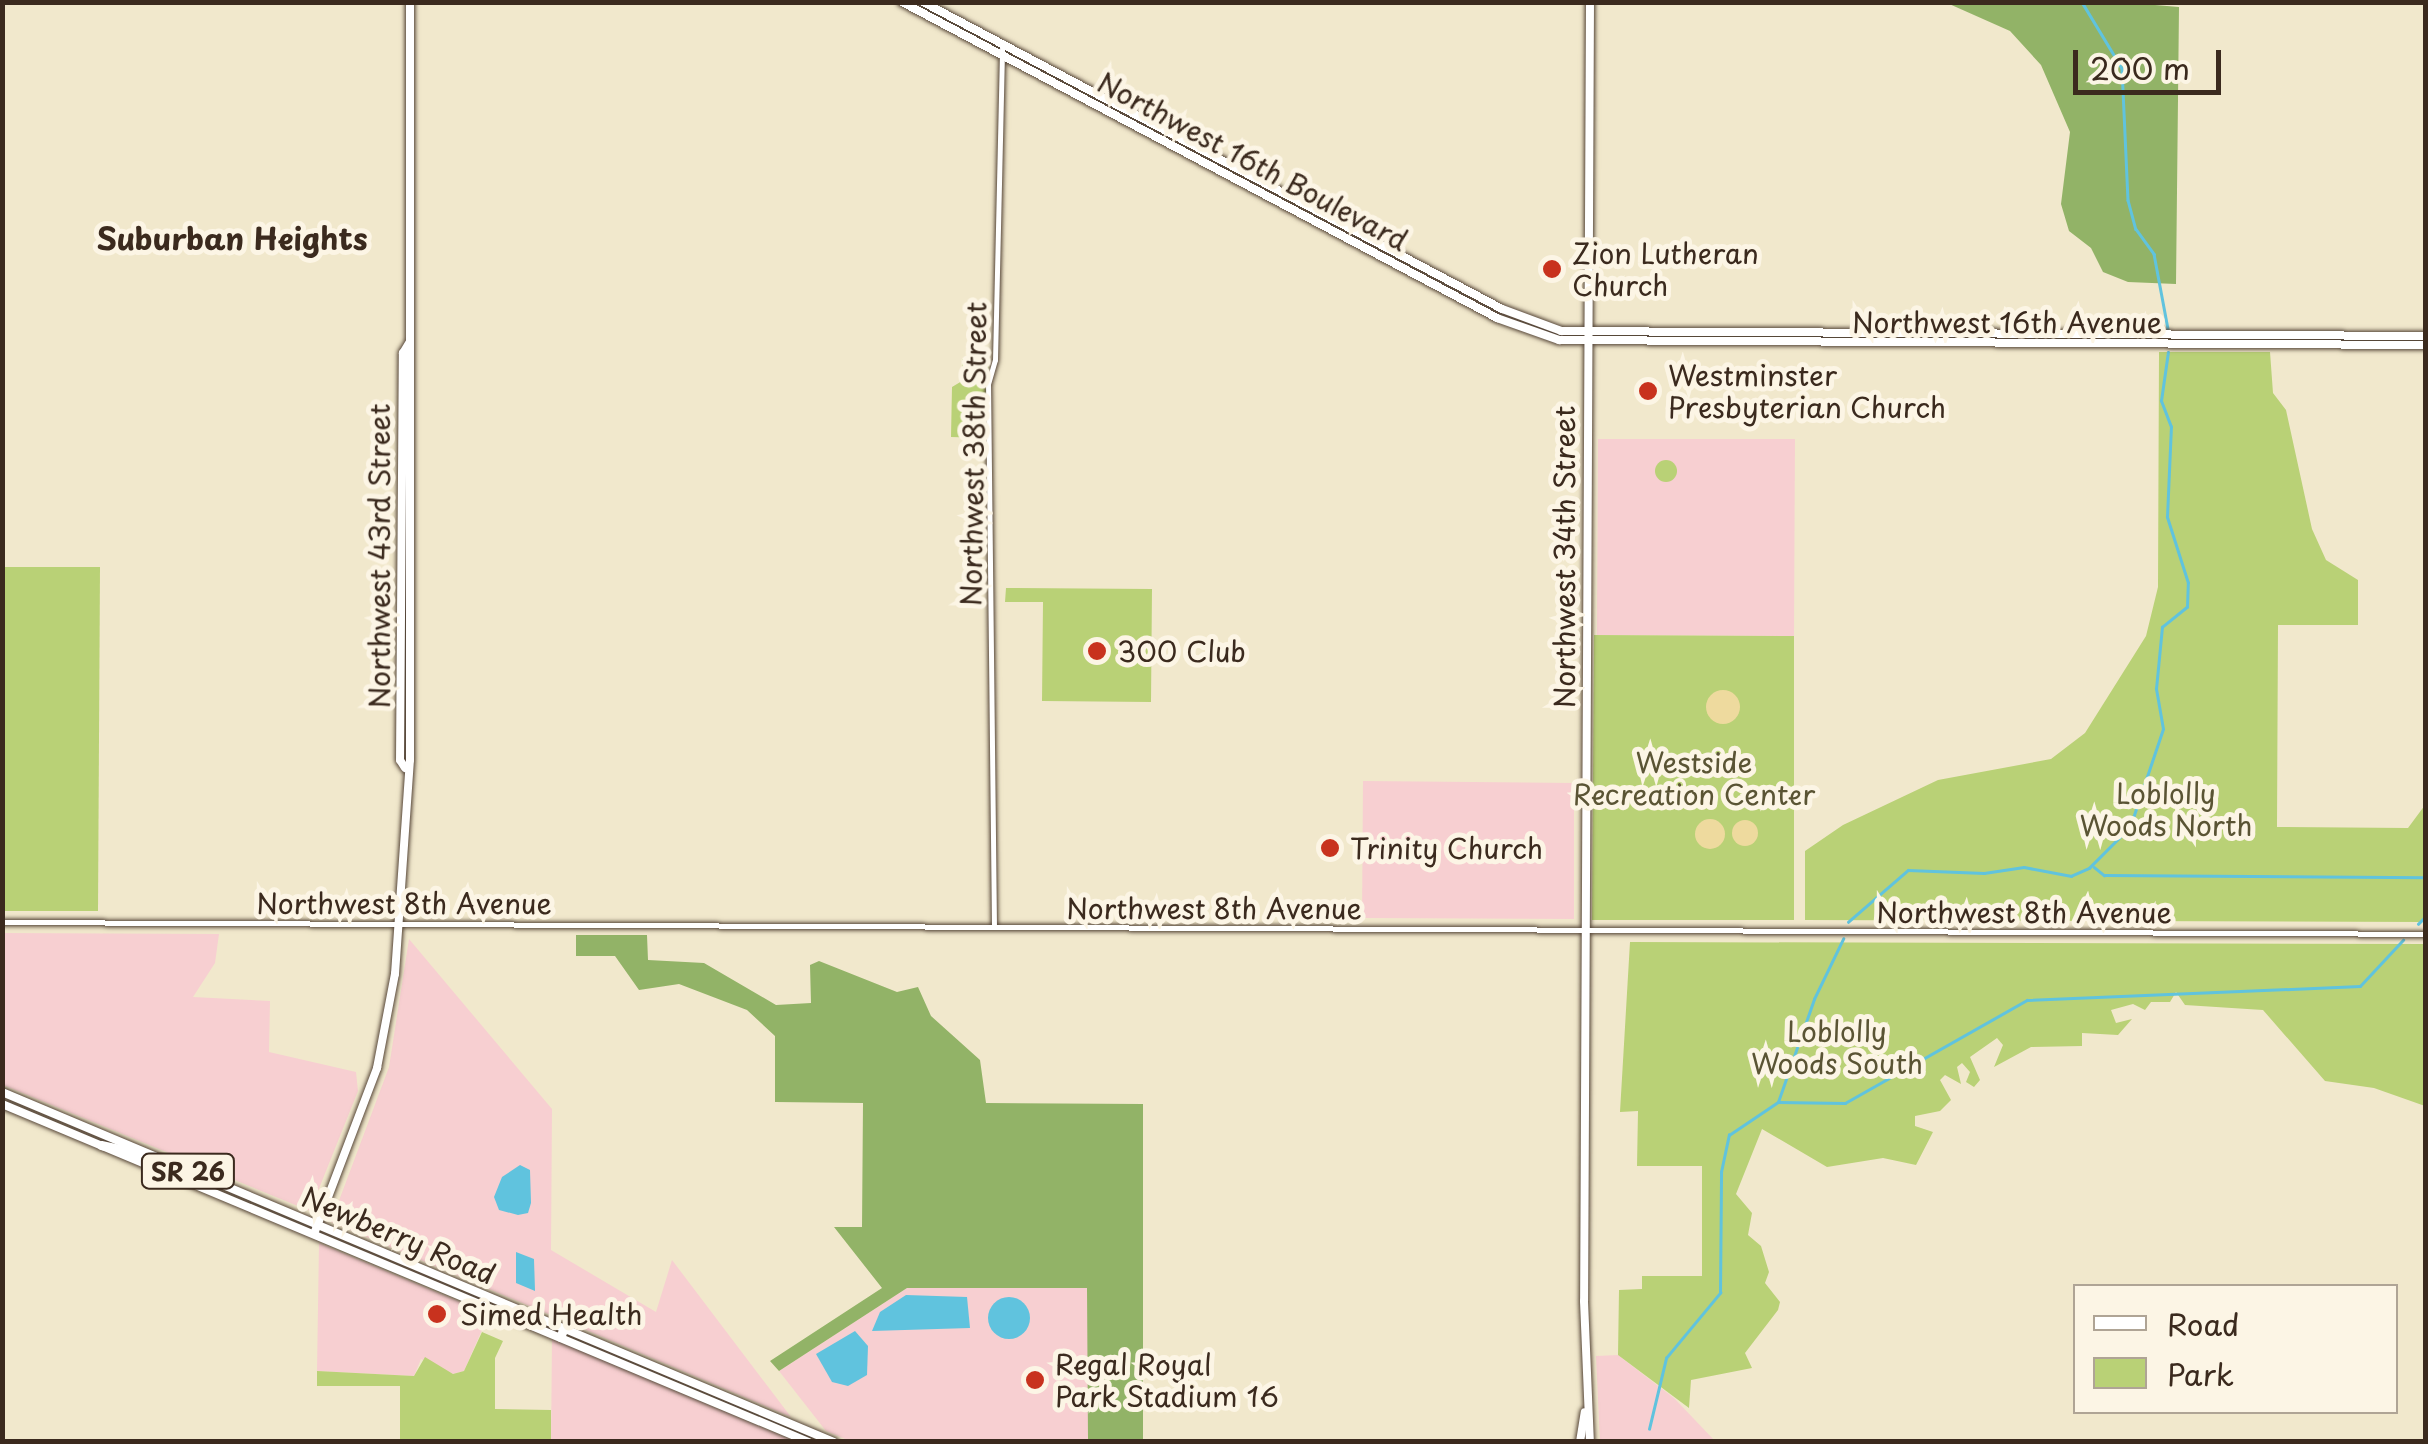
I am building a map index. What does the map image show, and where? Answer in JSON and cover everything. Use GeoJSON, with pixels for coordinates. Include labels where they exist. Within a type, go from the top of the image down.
{"type":"FeatureCollection","features":[{"type":"Feature","properties":{"kind":"highway"},"geometry":{"type":"LineString","coordinates":[[101,1146],[201,1176]]}},
{"type":"Feature","properties":{"kind":"main road","name":"Northwest 43rd Street"},"geometry":{"type":"LineString","coordinates":[[315,1229],[377,1068],[398,923],[406,768],[410,2]]}},
{"type":"Feature","properties":{"kind":"main road","name":"Northwest 16th Boulevard"},"geometry":{"type":"LineString","coordinates":[[902,2],[1002,46]]}},
{"type":"Feature","properties":{"kind":"main road","name":"Northwest 16th Boulevard"},"geometry":{"type":"LineString","coordinates":[[923,2],[1502,309],[1588,340]]}},
{"type":"Feature","properties":{"kind":"main road","name":"Northwest 34th Street"},"geometry":{"type":"LineString","coordinates":[[1590,2],[1585,929],[1585,1412],[1590,1442]]}},
{"type":"Feature","properties":{"kind":"main road","name":"Northwest 16th Avenue"},"geometry":{"type":"LineString","coordinates":[[1588,340],[2426,336]]}},
{"type":"Feature","properties":{"kind":"main road","name":"Northwest 16th Avenue"},"geometry":{"type":"LineString","coordinates":[[2128,340],[2426,345]]}},
{"type":"Feature","properties":{"kind":"main road","name":"Newberry Road"},"geometry":{"type":"LineString","coordinates":[[2,1092],[154,1162],[834,1442]]}},
{"type":"Feature","properties":{"kind":"main road","name":"SR 26"},"geometry":{"type":"LineString","coordinates":[[2,1104],[101,1146]]}},
{"type":"Feature","properties":{"kind":"main road","name":"Newberry Road"},"geometry":{"type":"LineString","coordinates":[[201,1176],[315,1229]]}},
{"type":"Feature","properties":{"kind":"main road","name":"Newberry Road"},"geometry":{"type":"LineString","coordinates":[[562,1332],[809,1442]]}},
{"type":"Feature","properties":{"kind":"main road","name":"Northwest 34th Street"},"geometry":{"type":"LineString","coordinates":[[1580,1442],[1585,1412]]}},
{"type":"Feature","properties":{"kind":"street","name":"Northwest 38th Street"},"geometry":{"type":"LineString","coordinates":[[994,927],[988,384],[995,360],[1002,46]]}},
{"type":"Feature","properties":{"kind":"street","name":"Northwest 8th Avenue"},"geometry":{"type":"LineString","coordinates":[[2,922],[2426,934]]}},
{"type":"Feature","properties":{"kind":"shaded area"},"geometry":{"type":"Polygon","coordinates":[[[1598,439],[1795,439],[1794,636],[1597,635],[1598,439]]]}},
{"type":"Feature","properties":{"kind":"shaded area"},"geometry":{"type":"Polygon","coordinates":[[[1363,781],[1574,783],[1574,919],[1362,918],[1363,781]]]}},
{"type":"Feature","properties":{"kind":"shaded area"},"geometry":{"type":"Polygon","coordinates":[[[3,933],[219,934],[215,963],[193,997],[270,1001],[269,1052],[356,1072],[358,1091],[310,1211],[3,1085],[3,933]]]}},
{"type":"Feature","properties":{"kind":"shaded area"},"geometry":{"type":"Polygon","coordinates":[[[409,939],[552,1109],[551,1250],[656,1312],[672,1260],[791,1417],[331,1222],[389,1067],[409,939]]]}},
{"type":"Feature","properties":{"kind":"shaded area"},"geometry":{"type":"Polygon","coordinates":[[[319,1243],[489,1314],[464,1371],[453,1374],[421,1359],[414,1376],[317,1371],[319,1243]]]}},
{"type":"Feature","properties":{"kind":"shaded area"},"geometry":{"type":"Polygon","coordinates":[[[907,1288],[1088,1288],[1088,1441],[850,1441],[826,1431],[779,1371],[907,1288]]]}},
{"type":"Feature","properties":{"kind":"shaded area"},"geometry":{"type":"Polygon","coordinates":[[[552,1339],[794,1441],[551,1442],[552,1339]]]}},
{"type":"Feature","properties":{"kind":"shaded area"},"geometry":{"type":"Polygon","coordinates":[[[1618,1355],[1674,1398],[1715,1441],[1600,1441],[1596,1356],[1618,1355]]]}},
{"type":"Feature","properties":{"kind":"green space"},"geometry":{"type":"Polygon","coordinates":[[[2119,2],[2179,7],[2176,284],[2128,282],[2103,272],[2091,248],[2069,231],[2061,204],[2070,132],[2041,65],[2010,31],[1947,3],[2119,2]]]}},
{"type":"Feature","properties":{"kind":"green space","name":"Loblolly Woods North"},"geometry":{"type":"Polygon","coordinates":[[[2159,352],[2270,352],[2273,393],[2286,410],[2312,529],[2326,560],[2358,580],[2358,625],[2278,625],[2277,827],[2408,828],[2425,805],[2425,922],[1805,920],[1805,851],[1843,825],[1938,780],[2051,759],[2085,733],[2146,636],[2158,587],[2159,352]]]}},
{"type":"Feature","properties":{"kind":"green space"},"geometry":{"type":"Polygon","coordinates":[[[962,359],[989,359],[986,438],[951,437],[952,387],[962,381],[962,359]]]}},
{"type":"Feature","properties":{"kind":"green space"},"geometry":{"type":"Polygon","coordinates":[[[1666,460],[1674,463],[1674,479],[1666,482],[1658,479],[1655,471],[1658,463],[1666,460]]]}},
{"type":"Feature","properties":{"kind":"green space"},"geometry":{"type":"Polygon","coordinates":[[[3,567],[100,567],[98,911],[3,911],[3,567]]]}},
{"type":"Feature","properties":{"kind":"green space","name":"300 Club"},"geometry":{"type":"Polygon","coordinates":[[[1006,588],[1152,589],[1151,702],[1042,701],[1043,602],[1005,602],[1006,588]]]}},
{"type":"Feature","properties":{"kind":"green space","name":"Westside Recreation Center"},"geometry":{"type":"Polygon","coordinates":[[[1594,635],[1794,636],[1794,920],[1592,920],[1594,635]]]}},
{"type":"Feature","properties":{"kind":"green space"},"geometry":{"type":"Polygon","coordinates":[[[576,935],[647,935],[648,960],[704,963],[776,1005],[811,1003],[810,965],[819,961],[897,992],[918,987],[931,1016],[980,1060],[986,1103],[1143,1104],[1143,1441],[1088,1441],[1087,1288],[907,1288],[779,1371],[770,1361],[882,1288],[834,1227],[862,1227],[863,1103],[775,1102],[775,1036],[747,1010],[679,984],[639,990],[615,956],[576,956],[576,935]]]}},
{"type":"Feature","properties":{"kind":"green space","name":"Loblolly Woods South"},"geometry":{"type":"Polygon","coordinates":[[[1630,942],[2425,944],[2425,1106],[2374,1088],[2325,1081],[2263,1010],[2185,1005],[2176,992],[2170,1002],[2151,1002],[2145,1010],[2133,1004],[2111,1010],[2116,1023],[2132,1019],[2118,1035],[2082,1033],[2082,1046],[2031,1047],[1994,1067],[2003,1045],[1997,1038],[1970,1057],[1980,1080],[1974,1087],[1966,1082],[1970,1072],[1962,1063],[1957,1067],[1961,1084],[1945,1075],[1940,1080],[1951,1100],[1940,1111],[1915,1116],[1915,1126],[1933,1132],[1916,1165],[1883,1158],[1827,1167],[1762,1129],[1736,1194],[1752,1213],[1748,1235],[1761,1246],[1769,1272],[1765,1283],[1780,1302],[1778,1310],[1745,1353],[1752,1368],[1691,1380],[1689,1408],[1618,1355],[1619,1290],[1642,1289],[1642,1276],[1702,1276],[1702,1166],[1637,1166],[1638,1111],[1620,1112],[1630,942]]]}},
{"type":"Feature","properties":{"kind":"green space"},"geometry":{"type":"Polygon","coordinates":[[[482,1332],[503,1341],[495,1358],[495,1409],[551,1410],[551,1441],[400,1441],[400,1386],[317,1386],[317,1371],[414,1376],[425,1357],[453,1374],[464,1371],[482,1332]]]}},
{"type":"Feature","properties":{"kind":"sand"},"geometry":{"type":"Polygon","coordinates":[[[1723,690],[1735,695],[1740,707],[1735,719],[1723,724],[1711,719],[1706,707],[1711,695],[1723,690]]]}},
{"type":"Feature","properties":{"kind":"sand"},"geometry":{"type":"Polygon","coordinates":[[[1710,819],[1724,828],[1725,834],[1716,848],[1710,849],[1696,840],[1695,834],[1704,820],[1710,819]]]}},
{"type":"Feature","properties":{"kind":"sand"},"geometry":{"type":"Polygon","coordinates":[[[1745,820],[1754,824],[1758,833],[1754,842],[1745,846],[1736,842],[1732,833],[1736,824],[1745,820]]]}},
{"type":"Feature","properties":{"kind":"water"},"geometry":{"type":"Polygon","coordinates":[[[1705,756],[1743,759],[1743,773],[1705,773],[1705,756]]]}},
{"type":"Feature","properties":{"kind":"water"},"geometry":{"type":"Polygon","coordinates":[[[520,1165],[530,1170],[531,1203],[528,1213],[518,1215],[499,1210],[494,1197],[502,1177],[520,1165]]]}},
{"type":"Feature","properties":{"kind":"water"},"geometry":{"type":"Polygon","coordinates":[[[516,1252],[534,1259],[535,1291],[516,1283],[516,1252]]]}},
{"type":"Feature","properties":{"kind":"water"},"geometry":{"type":"Polygon","coordinates":[[[906,1295],[967,1297],[970,1328],[872,1331],[880,1312],[906,1295]]]}},
{"type":"Feature","properties":{"kind":"water"},"geometry":{"type":"Polygon","coordinates":[[[1009,1297],[1024,1303],[1030,1318],[1024,1333],[1009,1339],[994,1333],[988,1318],[994,1303],[1009,1297]]]}},
{"type":"Feature","properties":{"kind":"water"},"geometry":{"type":"Polygon","coordinates":[[[855,1331],[868,1346],[867,1375],[848,1386],[832,1382],[816,1354],[855,1331]]]}},
{"type":"Feature","properties":{"kind":"waterway"},"geometry":{"type":"LineString","coordinates":[[2082,2],[2122,68],[2128,200],[2136,229],[2154,254],[2168,329]]}},
{"type":"Feature","properties":{"kind":"waterway"},"geometry":{"type":"LineString","coordinates":[[1848,922],[1908,870],[1984,873],[2024,867],[2071,876],[2089,868],[2130,827],[2163,729],[2156,689],[2162,627],[2187,607],[2188,583],[2167,517],[2171,427],[2161,401],[2168,352]]}},
{"type":"Feature","properties":{"kind":"waterway"},"geometry":{"type":"LineString","coordinates":[[2094,867],[2104,875],[2426,877]]}},
{"type":"Feature","properties":{"kind":"waterway"},"geometry":{"type":"LineString","coordinates":[[2418,924],[2426,916]]}},
{"type":"Feature","properties":{"kind":"waterway"},"geometry":{"type":"LineString","coordinates":[[1649,1429],[1666,1358],[1720,1293],[1721,1172],[1729,1135],[1778,1102],[1814,999],[1843,939]]}},
{"type":"Feature","properties":{"kind":"waterway"},"geometry":{"type":"LineString","coordinates":[[1778,1102],[1845,1103],[2027,1000],[2360,986],[2403,940]]}},
{"type":"Feature","properties":{"kind":"place","name":"Zion Lutheran Church"},"geometry":{"type":"Point","coordinates":[1552,269]}},
{"type":"Feature","properties":{"kind":"place","name":"Westminster Presbyterian Church"},"geometry":{"type":"Point","coordinates":[1648,391]}},
{"type":"Feature","properties":{"kind":"place","name":"300 Club"},"geometry":{"type":"Point","coordinates":[1097,651]}},
{"type":"Feature","properties":{"kind":"place","name":"Trinity Church"},"geometry":{"type":"Point","coordinates":[1330,848]}},
{"type":"Feature","properties":{"kind":"place","name":"Simed Health"},"geometry":{"type":"Point","coordinates":[437,1314]}},
{"type":"Feature","properties":{"kind":"place","name":"Regal Royal Park Stadium 16"},"geometry":{"type":"Point","coordinates":[1035,1380]}},
{"type":"Feature","properties":{"kind":"district","name":"Suburban Heights"},"geometry":{"type":"Point","coordinates":[232,238]}}]}
